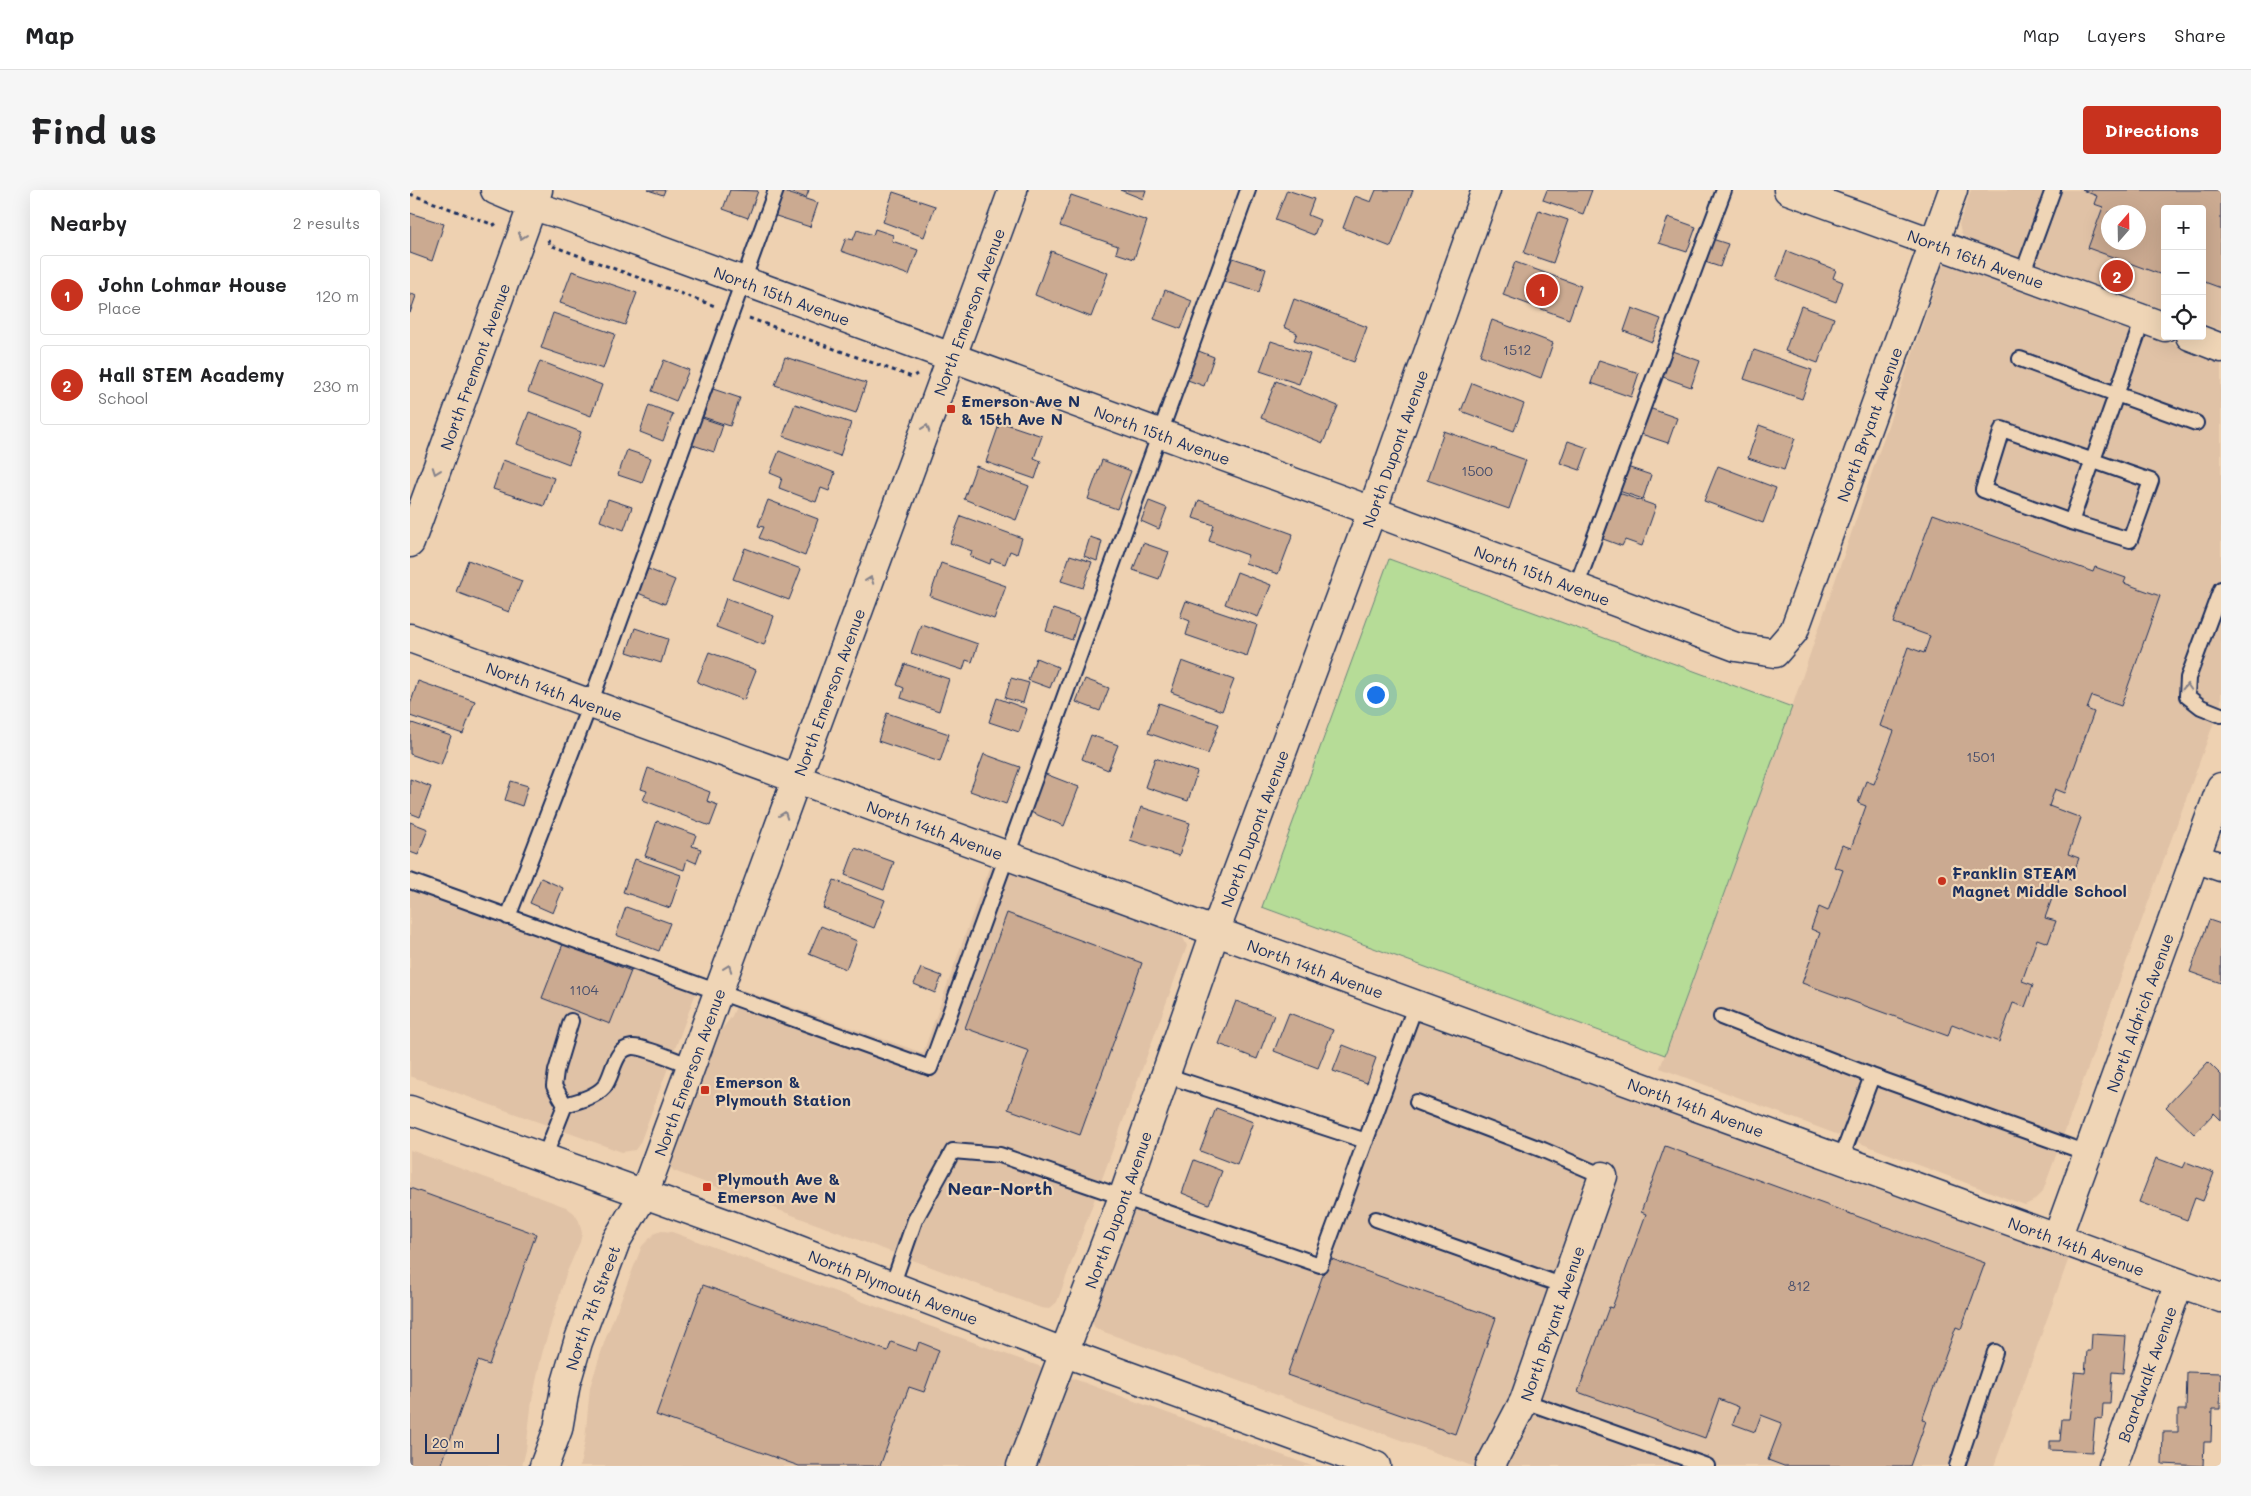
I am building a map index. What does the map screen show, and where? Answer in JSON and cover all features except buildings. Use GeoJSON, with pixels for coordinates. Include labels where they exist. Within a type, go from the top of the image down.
{"type":"FeatureCollection","features":[{"type":"Feature","properties":{"kind":"street","name":"North 15th Avenue"},"geometry":{"type":"LineString","coordinates":[[495,190],[536,198],[566,216],[1372,510],[1736,647],[1775,653]]}},
{"type":"Feature","properties":{"kind":"street","name":"North Emerson Avenue"},"geometry":{"type":"LineString","coordinates":[[644,1194],[1013,190]]}},
{"type":"Feature","properties":{"kind":"street","name":"North Dupont Avenue"},"geometry":{"type":"LineString","coordinates":[[1021,1466],[1123,1197],[1215,932],[1372,510],[1486,190]]}},
{"type":"Feature","properties":{"kind":"street","name":"North 16th Avenue"},"geometry":{"type":"LineString","coordinates":[[1788,190],[2154,323]]}},
{"type":"Feature","properties":{"kind":"street","name":"North Bryant Avenue"},"geometry":{"type":"LineString","coordinates":[[1775,653],[1794,631],[1953,190]]}},
{"type":"Feature","properties":{"kind":"street","name":"North Fremont Avenue"},"geometry":{"type":"LineString","coordinates":[[410,543],[536,198]]}},
{"type":"Feature","properties":{"kind":"street"},"geometry":{"type":"LineString","coordinates":[[2200,340],[2221,348]]}},
{"type":"Feature","properties":{"kind":"street","name":"North 14th Avenue"},"geometry":{"type":"LineString","coordinates":[[410,638],[2221,1298]]}},
{"type":"Feature","properties":{"kind":"street","name":"North Aldrich Avenue"},"geometry":{"type":"LineString","coordinates":[[2057,1238],[2221,787]]}},
{"type":"Feature","properties":{"kind":"street"},"geometry":{"type":"LineString","coordinates":[[2195,858],[2221,867]]}},
{"type":"Feature","properties":{"kind":"street","name":"North Plymouth Avenue"},"geometry":{"type":"LineString","coordinates":[[410,1110],[781,1243],[1063,1352],[1376,1466]]}},
{"type":"Feature","properties":{"kind":"street","name":"North Bryant Avenue"},"geometry":{"type":"LineString","coordinates":[[1490,1466],[1524,1401],[1603,1176]]}},
{"type":"Feature","properties":{"kind":"street","name":"North 7th Street"},"geometry":{"type":"LineString","coordinates":[[558,1466],[558,1429],[566,1383],[578,1342],[616,1241],[644,1194]]}},
{"type":"Feature","properties":{"kind":"street","name":"Boardwalk Avenue"},"geometry":{"type":"LineString","coordinates":[[2113,1466],[2179,1283]]}},
{"type":"Feature","properties":{"kind":"street","name":"North 7th Street"},"geometry":{"type":"LineString","coordinates":[[544,1466],[558,1429]]}},
{"type":"Feature","properties":{"kind":"lane"},"geometry":{"type":"LineString","coordinates":[[508,916],[590,704],[776,190]]}},
{"type":"Feature","properties":{"kind":"lane"},"geometry":{"type":"LineString","coordinates":[[410,881],[930,1068],[1248,190]]}},
{"type":"Feature","properties":{"kind":"lane"},"geometry":{"type":"LineString","coordinates":[[1576,587],[1724,190]]}},
{"type":"Feature","properties":{"kind":"lane"},"geometry":{"type":"LineString","coordinates":[[2022,275],[2053,190]]}},
{"type":"Feature","properties":{"kind":"lane"},"geometry":{"type":"LineString","coordinates":[[2071,522],[2117,394],[2154,323]]}},
{"type":"Feature","properties":{"kind":"lane"},"geometry":{"type":"LineString","coordinates":[[2020,360],[2196,423]]}},
{"type":"Feature","properties":{"kind":"lane"},"geometry":{"type":"LineString","coordinates":[[2002,429],[2151,481],[2130,540],[2071,522],[1983,490],[2002,429]]}},
{"type":"Feature","properties":{"kind":"lane"},"geometry":{"type":"LineString","coordinates":[[2221,589],[2188,678],[2187,696],[2201,707],[2221,715]]}},
{"type":"Feature","properties":{"kind":"lane"},"geometry":{"type":"LineString","coordinates":[[892,1286],[915,1220],[953,1151],[1000,1155],[1320,1265],[1416,1004]]}},
{"type":"Feature","properties":{"kind":"lane"},"geometry":{"type":"LineString","coordinates":[[1721,1017],[1872,1076],[2087,1153]]}},
{"type":"Feature","properties":{"kind":"lane"},"geometry":{"type":"LineString","coordinates":[[565,1105],[554,1086],[572,1021]]}},
{"type":"Feature","properties":{"kind":"lane"},"geometry":{"type":"LineString","coordinates":[[565,1105],[587,1098],[604,1087],[620,1053],[632,1047],[692,1066]]}},
{"type":"Feature","properties":{"kind":"lane"},"geometry":{"type":"LineString","coordinates":[[1165,1075],[1366,1141]]}},
{"type":"Feature","properties":{"kind":"lane"},"geometry":{"type":"LineString","coordinates":[[1842,1159],[1872,1076]]}},
{"type":"Feature","properties":{"kind":"lane"},"geometry":{"type":"LineString","coordinates":[[1417,1102],[1543,1150],[1603,1176]]}},
{"type":"Feature","properties":{"kind":"lane"},"geometry":{"type":"LineString","coordinates":[[544,1158],[565,1105]]}},
{"type":"Feature","properties":{"kind":"lane"},"geometry":{"type":"LineString","coordinates":[[1376,1219],[1564,1286]]}},
{"type":"Feature","properties":{"kind":"lane"},"geometry":{"type":"LineString","coordinates":[[1957,1466],[1995,1352]]}},
{"type":"Feature","properties":{"kind":"lane"},"geometry":{"type":"LineString","coordinates":[[1524,1401],[1707,1466]]}},
{"type":"Feature","properties":{"kind":"path"},"geometry":{"type":"LineString","coordinates":[[410,194],[494,225],[501,220]]}},
{"type":"Feature","properties":{"kind":"shaded area"},"geometry":{"type":"Polygon","coordinates":[[[1971,190],[2221,190],[2221,330],[2206,324],[2206,205],[2161,205],[2161,309],[1966,240],[1961,233],[1959,224],[1971,190]]]}},
{"type":"Feature","properties":{"kind":"shaded area","name":"Franklin STEAM Magnet Middle School"},"geometry":{"type":"Polygon","coordinates":[[[1947,261],[1956,262],[2221,362],[2221,703],[2043,1191],[2033,1201],[2025,1205],[1660,1068],[1792,707],[1942,267],[1947,261]]]}},
{"type":"Feature","properties":{"kind":"shaded area"},"geometry":{"type":"Polygon","coordinates":[[[990,865],[1180,931],[1187,946],[1057,1302],[1049,1309],[1041,1308],[674,1171],[668,1165],[704,1053],[732,1016],[743,990],[923,1053],[990,865]]]}},
{"type":"Feature","properties":{"kind":"shaded area"},"geometry":{"type":"Polygon","coordinates":[[[410,871],[701,979],[640,1143],[635,1150],[622,1152],[410,1076],[410,871]]]}},
{"type":"Feature","properties":{"kind":"shaded area"},"geometry":{"type":"Polygon","coordinates":[[[1406,1012],[2070,1255],[1994,1466],[1472,1466],[1096,1329],[1090,1320],[1131,1190],[1316,1255],[1406,1012]]]}},
{"type":"Feature","properties":{"kind":"shaded area"},"geometry":{"type":"Polygon","coordinates":[[[410,1150],[566,1207],[574,1213],[579,1221],[582,1233],[580,1242],[566,1274],[542,1354],[532,1400],[526,1450],[522,1466],[410,1466],[410,1150]]]}},
{"type":"Feature","properties":{"kind":"shaded area"},"geometry":{"type":"Polygon","coordinates":[[[662,1231],[672,1232],[1312,1466],[580,1466],[585,1440],[590,1387],[605,1340],[642,1246],[655,1233],[662,1231]]]}},
{"type":"Feature","properties":{"kind":"green space"},"geometry":{"type":"Polygon","coordinates":[[[1389,559],[1792,707],[1665,1055],[1262,907],[1389,559]]]}},
{"type":"Feature","properties":{"kind":"place","name":"Hall STEM Academy"},"geometry":{"type":"Point","coordinates":[2117,276]}},
{"type":"Feature","properties":{"kind":"place","name":"John Lohmar House"},"geometry":{"type":"Point","coordinates":[1542,290]}},
{"type":"Feature","properties":{"kind":"place","name":"Emerson Ave N & 15th Ave N"},"geometry":{"type":"Point","coordinates":[951,409]}},
{"type":"Feature","properties":{"kind":"place","name":"Franklin STEAM Magnet Middle School"},"geometry":{"type":"Point","coordinates":[1942,881]}},
{"type":"Feature","properties":{"kind":"place","name":"Emerson & Plymouth Station"},"geometry":{"type":"Point","coordinates":[705,1090]}},
{"type":"Feature","properties":{"kind":"place","name":"Plymouth Ave & Emerson Ave N"},"geometry":{"type":"Point","coordinates":[707,1187]}},
{"type":"Feature","properties":{"kind":"district","name":"Near-North"},"geometry":{"type":"Point","coordinates":[1000,1188]}}]}
